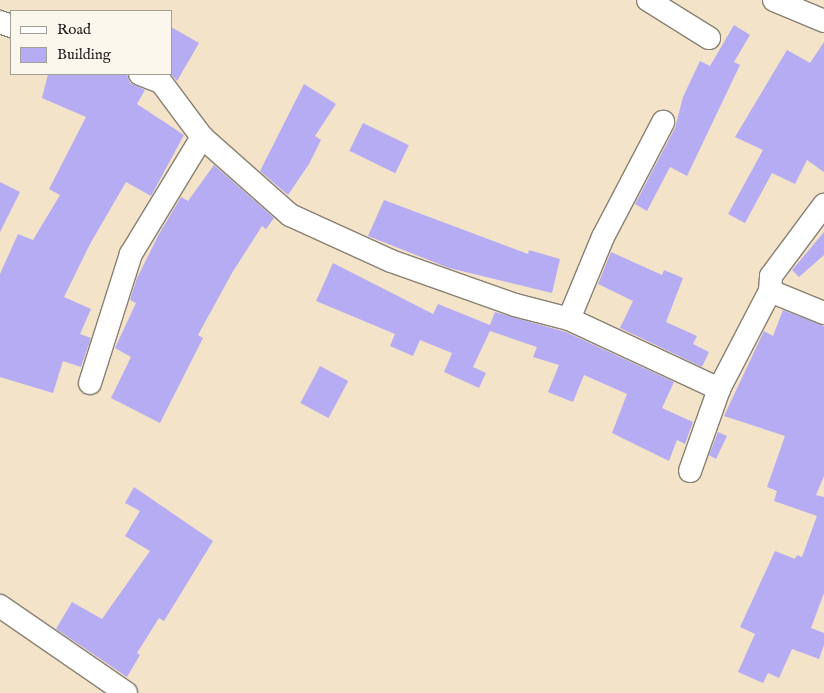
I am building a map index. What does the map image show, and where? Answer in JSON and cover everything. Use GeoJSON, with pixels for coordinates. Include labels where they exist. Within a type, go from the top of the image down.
{"type":"FeatureCollection","features":[{"type":"Feature","properties":{"kind":"street"},"geometry":{"type":"LineString","coordinates":[[648,0],[709,38]]}},
{"type":"Feature","properties":{"kind":"street"},"geometry":{"type":"LineString","coordinates":[[774,0],[824,21]]}},
{"type":"Feature","properties":{"kind":"street"},"geometry":{"type":"LineString","coordinates":[[143,75],[161,82],[202,137],[290,215],[391,261],[515,306],[569,319],[718,389]]}},
{"type":"Feature","properties":{"kind":"street"},"geometry":{"type":"LineString","coordinates":[[569,319],[603,238],[663,122]]}},
{"type":"Feature","properties":{"kind":"street"},"geometry":{"type":"LineString","coordinates":[[90,384],[131,254],[202,137]]}},
{"type":"Feature","properties":{"kind":"street"},"geometry":{"type":"LineString","coordinates":[[690,471],[718,389],[770,291],[772,276],[824,205]]}},
{"type":"Feature","properties":{"kind":"street"},"geometry":{"type":"LineString","coordinates":[[770,291],[824,313]]}},
{"type":"Feature","properties":{"kind":"street"},"geometry":{"type":"LineString","coordinates":[[0,606],[126,693]]}},
{"type":"Feature","properties":{"kind":"building"},"geometry":{"type":"Polygon","coordinates":[[[734,25],[750,35],[734,62],[740,65],[687,176],[670,167],[647,211],[635,204],[675,128],[683,97],[700,61],[710,66],[734,25]]]}},
{"type":"Feature","properties":{"kind":"building"},"geometry":{"type":"Polygon","coordinates":[[[172,28],[199,43],[177,81],[172,75],[172,28]]]}},
{"type":"Feature","properties":{"kind":"building"},"geometry":{"type":"Polygon","coordinates":[[[824,42],[824,172],[807,160],[795,184],[772,173],[745,223],[728,214],[763,150],[735,137],[787,50],[810,63],[824,42]]]}},
{"type":"Feature","properties":{"kind":"building"},"geometry":{"type":"Polygon","coordinates":[[[48,75],[127,75],[130,83],[145,90],[137,104],[184,135],[151,196],[126,182],[90,244],[64,297],[91,309],[80,334],[91,338],[81,367],[63,361],[53,393],[0,377],[0,274],[18,234],[33,240],[60,195],[49,189],[86,117],[42,98],[48,75]]]}},
{"type":"Feature","properties":{"kind":"building"},"geometry":{"type":"Polygon","coordinates":[[[304,84],[336,104],[315,136],[321,140],[309,164],[288,195],[260,171],[304,84]]]}},
{"type":"Feature","properties":{"kind":"building"},"geometry":{"type":"Polygon","coordinates":[[[363,123],[409,145],[395,173],[349,151],[363,123]]]}},
{"type":"Feature","properties":{"kind":"building"},"geometry":{"type":"Polygon","coordinates":[[[214,165],[274,218],[266,229],[262,226],[232,273],[198,335],[203,338],[160,423],[111,398],[131,357],[115,348],[136,303],[130,300],[137,278],[159,234],[181,197],[188,201],[214,165]]]}},
{"type":"Feature","properties":{"kind":"building"},"geometry":{"type":"Polygon","coordinates":[[[0,182],[20,192],[0,232],[0,182]]]}},
{"type":"Feature","properties":{"kind":"building"},"geometry":{"type":"Polygon","coordinates":[[[384,200],[528,254],[529,250],[560,259],[552,293],[449,268],[368,236],[384,200]]]}},
{"type":"Feature","properties":{"kind":"building"},"geometry":{"type":"Polygon","coordinates":[[[824,232],[824,255],[799,277],[792,270],[824,232]]]}},
{"type":"Feature","properties":{"kind":"building"},"geometry":{"type":"Polygon","coordinates":[[[611,252],[662,275],[664,270],[683,278],[666,322],[697,336],[693,344],[709,352],[702,367],[620,328],[633,301],[598,284],[611,252]]]}},
{"type":"Feature","properties":{"kind":"building"},"geometry":{"type":"Polygon","coordinates":[[[333,263],[433,314],[438,304],[490,325],[495,312],[566,332],[674,382],[662,408],[693,422],[685,444],[677,440],[669,461],[612,433],[627,394],[584,375],[573,402],[548,392],[559,365],[533,357],[537,347],[490,331],[473,367],[486,373],[479,388],[444,372],[452,353],[420,340],[413,356],[390,346],[395,334],[316,301],[333,263]]]}},
{"type":"Feature","properties":{"kind":"building"},"geometry":{"type":"Polygon","coordinates":[[[783,310],[824,326],[824,476],[816,495],[824,497],[824,593],[811,628],[824,633],[824,645],[819,659],[792,649],[779,678],[768,673],[763,683],[738,672],[755,634],[740,627],[775,551],[795,559],[797,555],[802,557],[817,516],[774,501],[777,491],[767,487],[785,436],[724,416],[764,331],[773,336],[783,310]]]}},
{"type":"Feature","properties":{"kind":"building"},"geometry":{"type":"Polygon","coordinates":[[[320,366],[348,381],[329,418],[300,403],[320,366]]]}},
{"type":"Feature","properties":{"kind":"building"},"geometry":{"type":"Polygon","coordinates":[[[718,432],[727,436],[716,459],[709,455],[718,432]]]}},
{"type":"Feature","properties":{"kind":"building"},"geometry":{"type":"Polygon","coordinates":[[[134,487],[213,541],[164,621],[159,618],[137,653],[140,655],[127,677],[56,629],[72,602],[102,619],[150,551],[125,536],[140,511],[125,503],[134,487]]]}}]}
